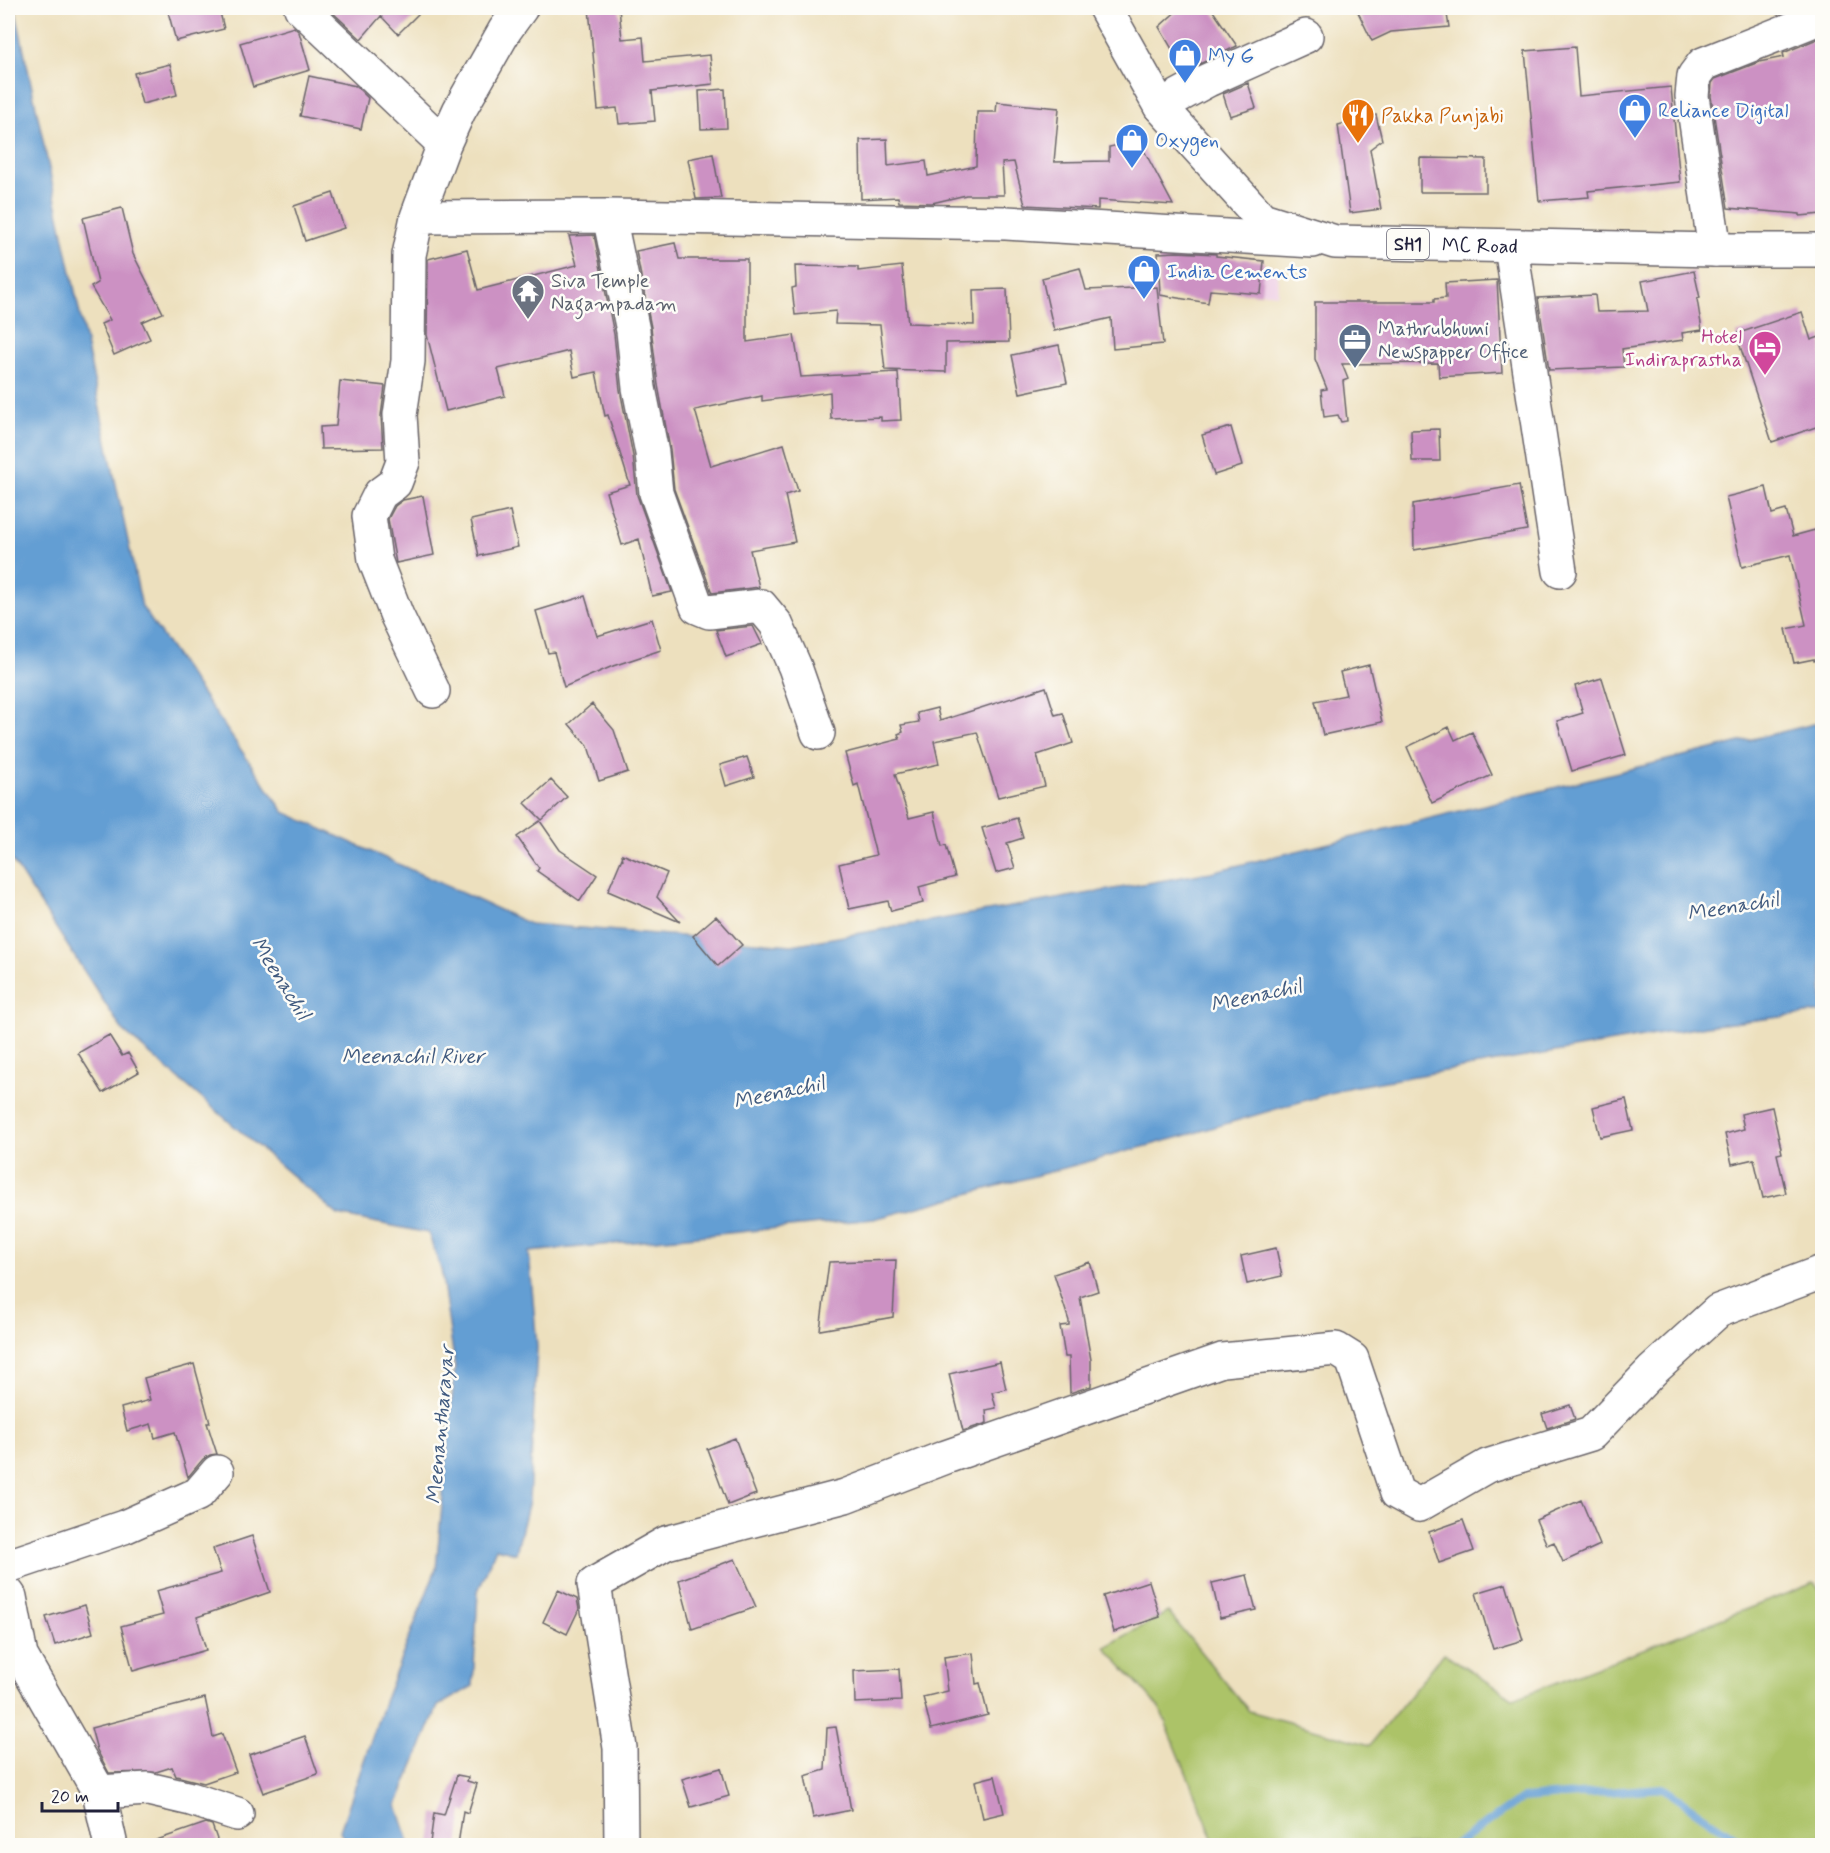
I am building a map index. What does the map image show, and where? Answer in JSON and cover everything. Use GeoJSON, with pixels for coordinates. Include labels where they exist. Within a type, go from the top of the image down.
{"type":"FeatureCollection","features":[{"type":"Feature","properties":{"kind":"street"},"geometry":{"type":"LineString","coordinates":[[302,8],[444,144]]}},
{"type":"Feature","properties":{"kind":"street"},"geometry":{"type":"LineString","coordinates":[[433,691],[397,616],[375,560],[369,516],[380,494],[395,483],[403,462],[400,415],[408,361],[409,255],[417,217],[459,111],[505,30],[521,8]]}},
{"type":"Feature","properties":{"kind":"street","name":"MC Road"},"geometry":{"type":"LineString","coordinates":[[1105,8],[1160,106],[1262,219],[1335,242],[1510,247],[1822,250]]}},
{"type":"Feature","properties":{"kind":"street"},"geometry":{"type":"LineString","coordinates":[[1715,250],[1692,96],[1694,76],[1703,64],[1822,17]]}},
{"type":"Feature","properties":{"kind":"street"},"geometry":{"type":"LineString","coordinates":[[1160,106],[1208,80],[1306,36]]}},
{"type":"Feature","properties":{"kind":"street"},"geometry":{"type":"LineString","coordinates":[[417,217],[609,216],[1005,223],[1335,242]]}},
{"type":"Feature","properties":{"kind":"street"},"geometry":{"type":"LineString","coordinates":[[609,216],[633,331],[639,388],[652,453],[656,493],[697,607],[709,612],[761,606],[776,624],[795,667],[818,733]]}},
{"type":"Feature","properties":{"kind":"street"},"geometry":{"type":"LineString","coordinates":[[1510,247],[1560,571]]}},
{"type":"Feature","properties":{"kind":"street"},"geometry":{"type":"LineString","coordinates":[[621,1845],[620,1748],[594,1584],[666,1543],[845,1496],[946,1457],[1222,1360],[1336,1349],[1352,1359],[1397,1493],[1419,1505],[1486,1466],[1591,1434],[1652,1371],[1718,1311],[1822,1272]]}},
{"type":"Feature","properties":{"kind":"street"},"geometry":{"type":"LineString","coordinates":[[8,1566],[135,1523],[198,1494],[217,1472]]}},
{"type":"Feature","properties":{"kind":"street"},"geometry":{"type":"LineString","coordinates":[[8,1594],[21,1656],[99,1792],[111,1845]]}},
{"type":"Feature","properties":{"kind":"street"},"geometry":{"type":"LineString","coordinates":[[99,1792],[148,1789],[191,1799],[237,1814]]}},
{"type":"Feature","properties":{"kind":"shaded area"},"geometry":{"type":"Polygon","coordinates":[[[1231,263],[1277,266],[1278,294],[1231,290],[1231,263]]]}},
{"type":"Feature","properties":{"kind":"green space"},"geometry":{"type":"Polygon","coordinates":[[[1814,1583],[1822,1593],[1822,1845],[1216,1845],[1160,1709],[1105,1647],[1168,1612],[1249,1711],[1370,1745],[1444,1653],[1514,1699],[1814,1583]]]}},
{"type":"Feature","properties":{"kind":"water","name":"Meenachil River"},"geometry":{"type":"Polygon","coordinates":[[[8,8],[15,8],[142,607],[284,812],[530,924],[792,945],[1211,872],[1822,722],[1822,1012],[1707,1026],[1351,1087],[1184,1136],[874,1219],[529,1252],[537,1347],[529,1501],[516,1553],[496,1548],[478,1591],[473,1686],[438,1706],[397,1805],[410,1845],[347,1845],[340,1831],[384,1702],[436,1569],[455,1367],[441,1269],[428,1233],[338,1215],[123,1031],[8,854],[8,8]]]}},
{"type":"Feature","properties":{"kind":"building"},"geometry":{"type":"Polygon","coordinates":[[[167,8],[219,8],[224,29],[176,41],[167,8]]]}},
{"type":"Feature","properties":{"kind":"building"},"geometry":{"type":"Polygon","coordinates":[[[328,8],[424,8],[398,34],[381,16],[361,39],[328,8]]]}},
{"type":"Feature","properties":{"kind":"building"},"geometry":{"type":"Polygon","coordinates":[[[589,8],[619,8],[622,39],[643,37],[645,61],[710,55],[713,84],[652,91],[655,121],[619,124],[617,108],[598,110],[589,8]]]}},
{"type":"Feature","properties":{"kind":"building","name":"My G"},"geometry":{"type":"Polygon","coordinates":[[[1180,8],[1211,8],[1237,46],[1185,71],[1159,27],[1180,8]]]}},
{"type":"Feature","properties":{"kind":"building"},"geometry":{"type":"Polygon","coordinates":[[[1356,8],[1446,8],[1449,27],[1391,32],[1372,41],[1356,8]]]}},
{"type":"Feature","properties":{"kind":"building"},"geometry":{"type":"Polygon","coordinates":[[[294,27],[299,32],[310,70],[253,87],[240,43],[294,27]]]}},
{"type":"Feature","properties":{"kind":"building"},"geometry":{"type":"Polygon","coordinates":[[[1822,37],[1822,214],[1800,216],[1800,214],[1728,208],[1711,96],[1712,83],[1715,79],[1759,62],[1784,57],[1783,53],[1822,37]]]}},
{"type":"Feature","properties":{"kind":"building"},"geometry":{"type":"Polygon","coordinates":[[[1575,47],[1579,96],[1671,87],[1680,182],[1588,191],[1589,197],[1539,201],[1525,51],[1575,47]]]}},
{"type":"Feature","properties":{"kind":"building"},"geometry":{"type":"Polygon","coordinates":[[[170,64],[177,95],[142,104],[134,73],[170,64]]]}},
{"type":"Feature","properties":{"kind":"building"},"geometry":{"type":"Polygon","coordinates":[[[309,76],[356,86],[368,98],[361,129],[300,116],[309,76]]]}},
{"type":"Feature","properties":{"kind":"building"},"geometry":{"type":"Polygon","coordinates":[[[1248,83],[1256,108],[1230,116],[1223,94],[1248,83]]]}},
{"type":"Feature","properties":{"kind":"building"},"geometry":{"type":"Polygon","coordinates":[[[725,89],[727,128],[701,129],[699,91],[725,89]]]}},
{"type":"Feature","properties":{"kind":"building"},"geometry":{"type":"Polygon","coordinates":[[[997,102],[1059,108],[1054,162],[1109,161],[1109,147],[1139,141],[1173,205],[1098,200],[1098,209],[1025,205],[1014,162],[1002,163],[1004,195],[966,195],[932,203],[899,202],[898,197],[861,199],[860,140],[887,139],[888,166],[926,161],[928,176],[976,166],[977,112],[996,112],[997,102]]]}},
{"type":"Feature","properties":{"kind":"building","name":"Pakka Punjabi"},"geometry":{"type":"Polygon","coordinates":[[[1376,115],[1382,140],[1370,149],[1381,209],[1350,213],[1338,125],[1376,115]]]}},
{"type":"Feature","properties":{"kind":"building"},"geometry":{"type":"Polygon","coordinates":[[[713,154],[721,198],[696,199],[688,159],[713,154]]]}},
{"type":"Feature","properties":{"kind":"building"},"geometry":{"type":"Polygon","coordinates":[[[1420,158],[1486,159],[1486,192],[1420,192],[1420,158]]]}},
{"type":"Feature","properties":{"kind":"building"},"geometry":{"type":"Polygon","coordinates":[[[333,193],[344,228],[305,241],[294,206],[333,193]]]}},
{"type":"Feature","properties":{"kind":"building"},"geometry":{"type":"Polygon","coordinates":[[[122,208],[133,254],[163,313],[142,322],[150,339],[114,355],[101,324],[110,320],[91,287],[98,283],[83,218],[122,208]]]}},
{"type":"Feature","properties":{"kind":"building"},"geometry":{"type":"Polygon","coordinates":[[[594,235],[614,334],[620,390],[633,456],[637,495],[672,592],[652,596],[639,539],[622,545],[606,492],[630,485],[608,415],[605,416],[596,372],[574,377],[569,351],[498,369],[505,396],[446,411],[427,335],[428,259],[467,249],[478,290],[577,265],[569,236],[594,235]]]}},
{"type":"Feature","properties":{"kind":"building"},"geometry":{"type":"Polygon","coordinates":[[[675,243],[679,259],[747,259],[747,342],[794,335],[801,377],[898,372],[901,420],[881,421],[881,417],[831,419],[830,392],[762,401],[762,396],[695,410],[711,466],[784,444],[798,491],[785,495],[795,542],[750,550],[759,587],[712,593],[674,489],[651,327],[636,251],[675,243]]]}},
{"type":"Feature","properties":{"kind":"building"},"geometry":{"type":"Polygon","coordinates":[[[1158,253],[1216,254],[1216,256],[1264,261],[1261,294],[1210,290],[1208,303],[1160,295],[1158,253]]]}},
{"type":"Feature","properties":{"kind":"building"},"geometry":{"type":"Polygon","coordinates":[[[795,266],[858,267],[858,271],[902,266],[908,323],[974,325],[973,290],[1007,289],[1009,342],[946,343],[946,372],[885,370],[880,325],[835,324],[836,311],[795,315],[792,288],[796,287],[795,266]]]}},
{"type":"Feature","properties":{"kind":"building"},"geometry":{"type":"Polygon","coordinates":[[[1080,268],[1086,290],[1157,287],[1163,344],[1113,349],[1111,318],[1054,331],[1042,278],[1080,268]]]}},
{"type":"Feature","properties":{"kind":"building"},"geometry":{"type":"Polygon","coordinates":[[[1694,271],[1700,298],[1697,299],[1702,330],[1682,333],[1683,340],[1622,349],[1624,367],[1549,370],[1538,298],[1595,295],[1597,312],[1648,311],[1642,281],[1694,271]]]}},
{"type":"Feature","properties":{"kind":"building"},"geometry":{"type":"Polygon","coordinates":[[[1497,280],[1502,373],[1439,377],[1438,363],[1342,364],[1348,379],[1343,381],[1347,421],[1341,422],[1338,415],[1324,417],[1321,390],[1327,389],[1315,359],[1315,302],[1434,302],[1434,299],[1446,298],[1445,283],[1497,280]]]}},
{"type":"Feature","properties":{"kind":"building"},"geometry":{"type":"Polygon","coordinates":[[[1802,312],[1811,340],[1822,336],[1822,425],[1772,442],[1736,334],[1802,312]]]}},
{"type":"Feature","properties":{"kind":"building"},"geometry":{"type":"Polygon","coordinates":[[[1059,345],[1067,383],[1020,393],[1012,355],[1059,345]]]}},
{"type":"Feature","properties":{"kind":"building"},"geometry":{"type":"Polygon","coordinates":[[[340,381],[385,386],[381,416],[383,448],[321,449],[320,427],[336,426],[340,381]]]}},
{"type":"Feature","properties":{"kind":"building"},"geometry":{"type":"Polygon","coordinates":[[[1231,427],[1242,466],[1214,475],[1202,435],[1231,427]]]}},
{"type":"Feature","properties":{"kind":"building"},"geometry":{"type":"Polygon","coordinates":[[[1439,429],[1440,461],[1412,461],[1411,430],[1439,429]]]}},
{"type":"Feature","properties":{"kind":"building"},"geometry":{"type":"Polygon","coordinates":[[[1519,485],[1527,530],[1414,550],[1413,504],[1519,485]]]}},
{"type":"Feature","properties":{"kind":"building"},"geometry":{"type":"Polygon","coordinates":[[[1766,487],[1772,514],[1786,510],[1793,536],[1815,530],[1822,564],[1822,660],[1814,661],[1814,659],[1794,663],[1786,629],[1806,625],[1790,555],[1742,567],[1726,497],[1766,487]]]}},
{"type":"Feature","properties":{"kind":"building"},"geometry":{"type":"Polygon","coordinates":[[[423,496],[434,555],[396,563],[388,519],[395,506],[403,500],[423,496]]]}},
{"type":"Feature","properties":{"kind":"building"},"geometry":{"type":"Polygon","coordinates":[[[510,511],[518,547],[479,556],[471,520],[510,511]]]}},
{"type":"Feature","properties":{"kind":"building"},"geometry":{"type":"Polygon","coordinates":[[[585,596],[597,636],[652,619],[661,650],[613,666],[564,687],[554,652],[548,653],[536,611],[585,596]]]}},
{"type":"Feature","properties":{"kind":"building"},"geometry":{"type":"Polygon","coordinates":[[[753,626],[762,644],[726,657],[716,630],[753,626]]]}},
{"type":"Feature","properties":{"kind":"building"},"geometry":{"type":"Polygon","coordinates":[[[1369,665],[1382,722],[1323,735],[1315,701],[1346,695],[1340,672],[1369,665]]]}},
{"type":"Feature","properties":{"kind":"building"},"geometry":{"type":"Polygon","coordinates":[[[1602,678],[1626,755],[1572,771],[1557,721],[1583,713],[1575,686],[1602,678]]]}},
{"type":"Feature","properties":{"kind":"building"},"geometry":{"type":"Polygon","coordinates":[[[1046,687],[1055,715],[1063,713],[1073,743],[1037,755],[1045,786],[998,797],[977,732],[934,741],[939,764],[895,774],[909,818],[934,812],[942,846],[946,845],[955,877],[919,887],[923,903],[891,911],[888,901],[849,909],[839,864],[876,855],[858,784],[854,786],[845,753],[900,739],[898,734],[903,732],[901,725],[919,722],[917,713],[937,708],[940,721],[1046,687]]]}},
{"type":"Feature","properties":{"kind":"building"},"geometry":{"type":"Polygon","coordinates":[[[592,704],[614,730],[628,772],[599,781],[588,746],[569,724],[592,704]]]}},
{"type":"Feature","properties":{"kind":"building"},"geometry":{"type":"Polygon","coordinates":[[[1449,727],[1455,740],[1472,732],[1492,775],[1432,803],[1407,747],[1449,727]]]}},
{"type":"Feature","properties":{"kind":"building"},"geometry":{"type":"Polygon","coordinates":[[[747,757],[754,777],[726,786],[720,765],[747,757]]]}},
{"type":"Feature","properties":{"kind":"building"},"geometry":{"type":"Polygon","coordinates":[[[551,780],[567,797],[542,820],[525,803],[551,780]]]}},
{"type":"Feature","properties":{"kind":"building"},"geometry":{"type":"Polygon","coordinates":[[[1017,818],[1023,838],[1007,843],[1015,868],[996,873],[982,828],[1017,818]]]}},
{"type":"Feature","properties":{"kind":"building"},"geometry":{"type":"Polygon","coordinates":[[[540,821],[560,850],[597,875],[580,901],[537,871],[539,868],[517,837],[540,821]]]}},
{"type":"Feature","properties":{"kind":"building"},"geometry":{"type":"Polygon","coordinates":[[[622,854],[667,873],[657,897],[680,922],[608,891],[622,858],[623,860],[622,854]]]}},
{"type":"Feature","properties":{"kind":"building"},"geometry":{"type":"Polygon","coordinates":[[[716,916],[742,945],[718,966],[693,936],[716,916]]]}},
{"type":"Feature","properties":{"kind":"building"},"geometry":{"type":"Polygon","coordinates":[[[109,1035],[122,1056],[128,1053],[139,1072],[103,1093],[78,1053],[109,1035]]]}},
{"type":"Feature","properties":{"kind":"building"},"geometry":{"type":"Polygon","coordinates":[[[1626,1099],[1633,1130],[1600,1137],[1593,1107],[1626,1099]]]}},
{"type":"Feature","properties":{"kind":"building"},"geometry":{"type":"Polygon","coordinates":[[[1772,1107],[1782,1153],[1777,1154],[1786,1193],[1763,1198],[1754,1159],[1732,1164],[1725,1134],[1744,1129],[1741,1114],[1772,1107]]]}},
{"type":"Feature","properties":{"kind":"building"},"geometry":{"type":"Polygon","coordinates":[[[1276,1248],[1282,1276],[1247,1284],[1241,1256],[1276,1248]]]}},
{"type":"Feature","properties":{"kind":"building"},"geometry":{"type":"Polygon","coordinates":[[[896,1260],[893,1317],[820,1330],[829,1262],[896,1260]]]}},
{"type":"Feature","properties":{"kind":"building"},"geometry":{"type":"Polygon","coordinates":[[[1090,1262],[1098,1291],[1080,1297],[1091,1360],[1091,1386],[1070,1393],[1069,1357],[1065,1357],[1060,1326],[1069,1325],[1069,1321],[1054,1274],[1090,1262]]]}},
{"type":"Feature","properties":{"kind":"building"},"geometry":{"type":"Polygon","coordinates":[[[1000,1362],[1006,1389],[992,1392],[996,1408],[986,1410],[987,1423],[963,1431],[949,1374],[1000,1362]]]}},
{"type":"Feature","properties":{"kind":"building"},"geometry":{"type":"Polygon","coordinates":[[[194,1364],[210,1423],[207,1423],[217,1454],[203,1459],[188,1477],[175,1432],[155,1438],[151,1424],[127,1431],[121,1408],[150,1400],[144,1378],[194,1364]]]}},
{"type":"Feature","properties":{"kind":"building"},"geometry":{"type":"Polygon","coordinates":[[[1570,1405],[1575,1419],[1547,1428],[1542,1414],[1570,1405]]]}},
{"type":"Feature","properties":{"kind":"building"},"geometry":{"type":"Polygon","coordinates":[[[735,1438],[756,1494],[728,1505],[707,1449],[735,1438]]]}},
{"type":"Feature","properties":{"kind":"building"},"geometry":{"type":"Polygon","coordinates":[[[1581,1500],[1600,1545],[1563,1562],[1554,1542],[1547,1545],[1536,1520],[1581,1500]]]}},
{"type":"Feature","properties":{"kind":"building"},"geometry":{"type":"Polygon","coordinates":[[[1463,1520],[1474,1551],[1439,1563],[1429,1532],[1463,1520]]]}},
{"type":"Feature","properties":{"kind":"building"},"geometry":{"type":"Polygon","coordinates":[[[252,1536],[270,1592],[197,1617],[206,1650],[133,1671],[121,1626],[163,1615],[156,1591],[221,1573],[213,1549],[252,1536]]]}},
{"type":"Feature","properties":{"kind":"building"},"geometry":{"type":"Polygon","coordinates":[[[735,1559],[756,1607],[692,1629],[679,1580],[735,1559]]]}},
{"type":"Feature","properties":{"kind":"building"},"geometry":{"type":"Polygon","coordinates":[[[1247,1575],[1256,1610],[1220,1618],[1212,1583],[1247,1575]]]}},
{"type":"Feature","properties":{"kind":"building"},"geometry":{"type":"Polygon","coordinates":[[[1149,1581],[1160,1617],[1114,1632],[1103,1596],[1149,1581]]]}},
{"type":"Feature","properties":{"kind":"building"},"geometry":{"type":"Polygon","coordinates":[[[1506,1584],[1523,1640],[1493,1649],[1476,1593],[1506,1584]]]}},
{"type":"Feature","properties":{"kind":"building"},"geometry":{"type":"Polygon","coordinates":[[[558,1590],[577,1599],[579,1609],[567,1634],[543,1622],[558,1590]]]}},
{"type":"Feature","properties":{"kind":"building"},"geometry":{"type":"Polygon","coordinates":[[[85,1605],[93,1633],[55,1645],[46,1617],[85,1605]]]}},
{"type":"Feature","properties":{"kind":"building"},"geometry":{"type":"Polygon","coordinates":[[[973,1653],[976,1684],[980,1683],[988,1715],[931,1729],[923,1697],[948,1691],[944,1657],[973,1653]]]}},
{"type":"Feature","properties":{"kind":"building"},"geometry":{"type":"Polygon","coordinates":[[[899,1669],[901,1701],[855,1703],[854,1671],[899,1669]]]}},
{"type":"Feature","properties":{"kind":"building"},"geometry":{"type":"Polygon","coordinates":[[[205,1698],[213,1737],[222,1734],[236,1772],[204,1783],[176,1776],[172,1767],[156,1772],[109,1773],[97,1750],[91,1728],[205,1698]]]}},
{"type":"Feature","properties":{"kind":"building"},"geometry":{"type":"Polygon","coordinates":[[[836,1727],[851,1810],[813,1818],[805,1776],[825,1770],[827,1728],[836,1727]]]}},
{"type":"Feature","properties":{"kind":"building"},"geometry":{"type":"Polygon","coordinates":[[[305,1736],[318,1774],[263,1793],[249,1755],[305,1736]]]}},
{"type":"Feature","properties":{"kind":"building"},"geometry":{"type":"Polygon","coordinates":[[[721,1768],[729,1796],[691,1807],[682,1779],[721,1768]]]}},
{"type":"Feature","properties":{"kind":"building"},"geometry":{"type":"Polygon","coordinates":[[[457,1775],[468,1777],[467,1781],[477,1784],[468,1813],[463,1811],[458,1845],[430,1843],[434,1813],[444,1815],[457,1775]]]}},
{"type":"Feature","properties":{"kind":"building"},"geometry":{"type":"Polygon","coordinates":[[[995,1776],[1004,1813],[983,1818],[975,1781],[995,1776]]]}},
{"type":"Feature","properties":{"kind":"building"},"geometry":{"type":"Polygon","coordinates":[[[206,1823],[212,1825],[219,1845],[152,1845],[151,1842],[206,1823]]]}},
{"type":"Feature","properties":{"kind":"waterway"},"geometry":{"type":"LineString","coordinates":[[1454,1846],[1523,1798],[1663,1788],[1747,1846]]}},
{"type":"Feature","properties":{"kind":"place","name":"My G"},"geometry":{"type":"Point","coordinates":[1185,84]}},
{"type":"Feature","properties":{"kind":"place","name":"Reliance Digital"},"geometry":{"type":"Point","coordinates":[1635,139]}},
{"type":"Feature","properties":{"kind":"place","name":"Pakka Punjabi"},"geometry":{"type":"Point","coordinates":[1358,144]}},
{"type":"Feature","properties":{"kind":"place","name":"Oxygen"},"geometry":{"type":"Point","coordinates":[1132,169]}},
{"type":"Feature","properties":{"kind":"place","name":"India Cements"},"geometry":{"type":"Point","coordinates":[1144,300]}},
{"type":"Feature","properties":{"kind":"place","name":"Siva Temple Nagampadam"},"geometry":{"type":"Point","coordinates":[528,320]}},
{"type":"Feature","properties":{"kind":"place","name":"Mathrubhumi Newspapper Office"},"geometry":{"type":"Point","coordinates":[1355,369]}},
{"type":"Feature","properties":{"kind":"place","name":"Hotel Indiraprastha"},"geometry":{"type":"Point","coordinates":[1765,376]}},
{"type":"Feature","properties":{"kind":"water label","name":"Meenachil"},"geometry":{"type":"Point","coordinates":[1733,906]}},
{"type":"Feature","properties":{"kind":"water label","name":"Meenachil"},"geometry":{"type":"Point","coordinates":[281,978]}},
{"type":"Feature","properties":{"kind":"water label","name":"Meenachil"},"geometry":{"type":"Point","coordinates":[1256,995]}},
{"type":"Feature","properties":{"kind":"water label","name":"Meenachil"},"geometry":{"type":"Point","coordinates":[779,1092]}},
{"type":"Feature","properties":{"kind":"water label","name":"Meenantharayar"},"geometry":{"type":"Point","coordinates":[440,1425]}}]}
